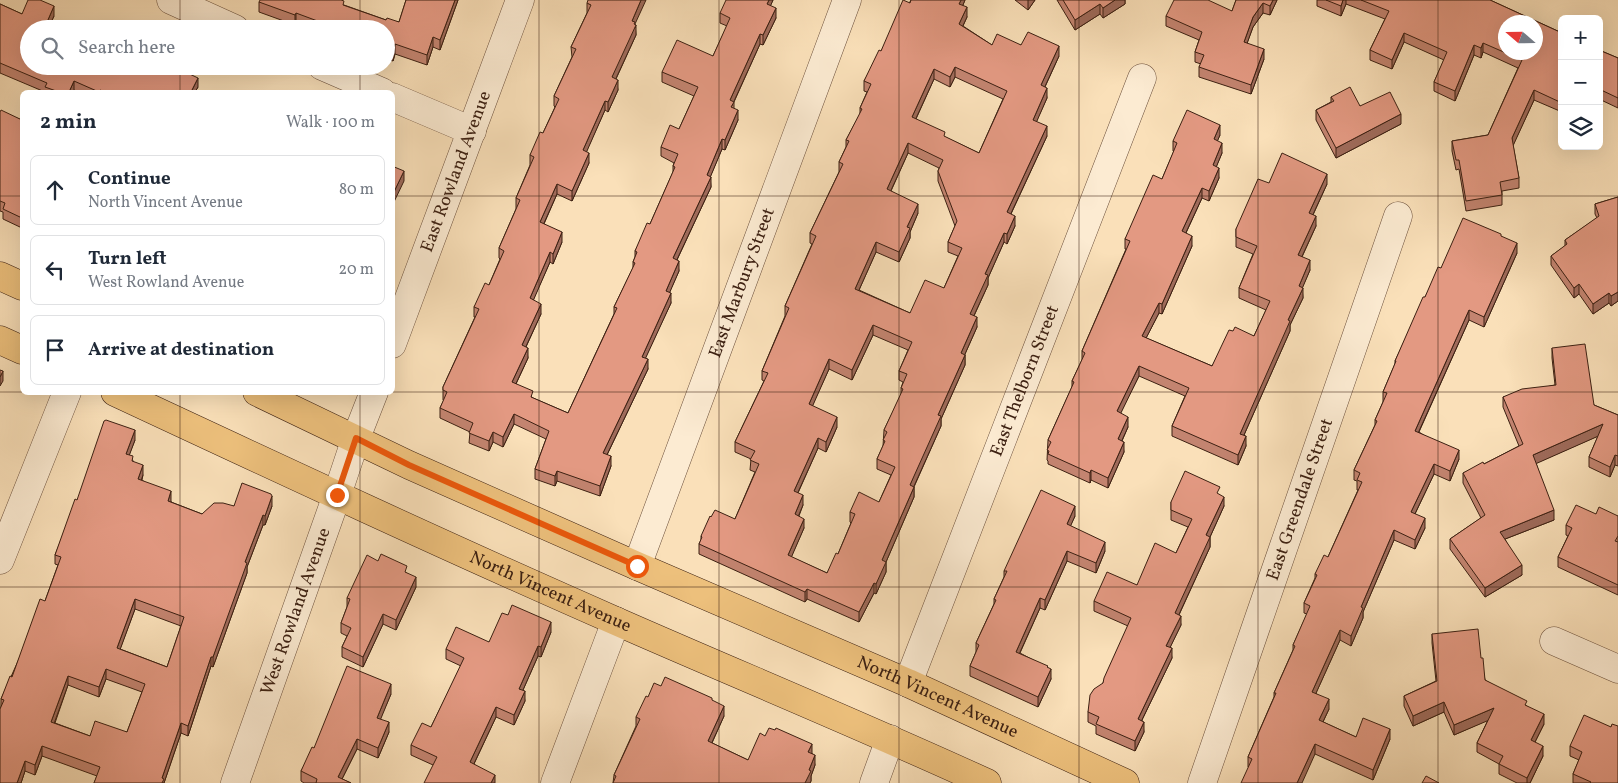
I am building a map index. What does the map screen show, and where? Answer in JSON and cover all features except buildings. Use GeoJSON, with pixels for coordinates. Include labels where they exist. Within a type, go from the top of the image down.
{"type":"FeatureCollection","features":[{"type":"Feature","properties":{"kind":"main road"},"geometry":{"type":"LineString","coordinates":[[0,276],[20,285]]}},
{"type":"Feature","properties":{"kind":"main road"},"geometry":{"type":"LineString","coordinates":[[0,340],[20,349]]}},
{"type":"Feature","properties":{"kind":"main road","name":"North Vincent Avenue"},"geometry":{"type":"LineString","coordinates":[[121,395],[616,621],[890,738],[987,783]]}},
{"type":"Feature","properties":{"kind":"main road","name":"North Vincent Avenue"},"geometry":{"type":"LineString","coordinates":[[263,395],[409,465],[908,683],[1125,783]]}},
{"type":"Feature","properties":{"kind":"street"},"geometry":{"type":"LineString","coordinates":[[171,0],[203,7],[222,20]]}},
{"type":"Feature","properties":{"kind":"street","name":"East Rowland Avenue"},"geometry":{"type":"LineString","coordinates":[[395,336],[520,0]]}},
{"type":"Feature","properties":{"kind":"street","name":"East Marbury Street"},"geometry":{"type":"LineString","coordinates":[[637,566],[847,0]]}},
{"type":"Feature","properties":{"kind":"street"},"geometry":{"type":"LineString","coordinates":[[343,75],[377,90]]}},
{"type":"Feature","properties":{"kind":"street","name":"East Thelborn Street"},"geometry":{"type":"LineString","coordinates":[[908,683],[1142,78]]}},
{"type":"Feature","properties":{"kind":"street"},"geometry":{"type":"LineString","coordinates":[[395,98],[472,131]]}},
{"type":"Feature","properties":{"kind":"street","name":"East Greendale Street"},"geometry":{"type":"LineString","coordinates":[[1202,783],[1398,216]]}},
{"type":"Feature","properties":{"kind":"street"},"geometry":{"type":"LineString","coordinates":[[0,560],[66,395]]}},
{"type":"Feature","properties":{"kind":"street"},"geometry":{"type":"LineString","coordinates":[[356,438],[373,395]]}},
{"type":"Feature","properties":{"kind":"street","name":"West Rowland Avenue"},"geometry":{"type":"LineString","coordinates":[[236,783],[356,438]]}},
{"type":"Feature","properties":{"kind":"street"},"geometry":{"type":"LineString","coordinates":[[555,783],[616,621]]}},
{"type":"Feature","properties":{"kind":"street"},"geometry":{"type":"LineString","coordinates":[[1554,641],[1618,669]]}},
{"type":"Feature","properties":{"kind":"street"},"geometry":{"type":"LineString","coordinates":[[874,783],[890,738]]}},
{"type":"Feature","properties":{"kind":"route"},"geometry":{"type":"LineString","coordinates":[[337,495],[356,438],[409,465],[637,566]]}}]}
